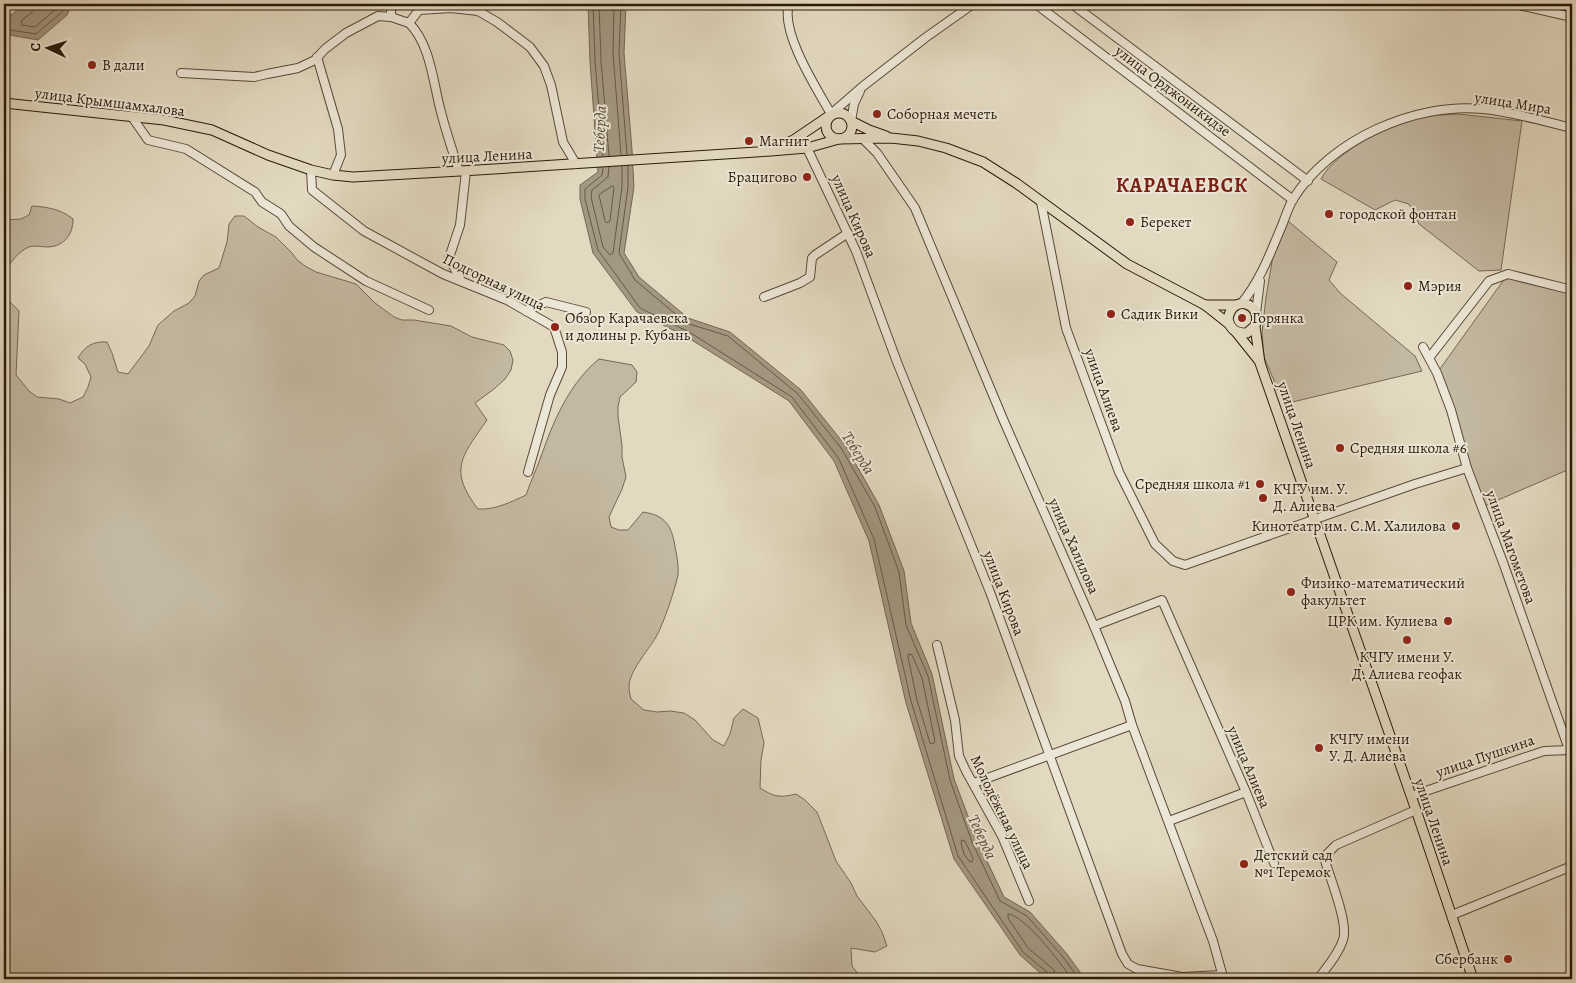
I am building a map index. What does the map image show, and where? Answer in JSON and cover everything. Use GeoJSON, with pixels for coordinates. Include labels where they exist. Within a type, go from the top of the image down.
{"type":"FeatureCollection","features":[{"type":"Feature","properties":{"kind":"main road","name":"улица Крымшамхалова"},"geometry":{"type":"LineString","coordinates":[[4,103],[164,120],[212,130]]}},
{"type":"Feature","properties":{"kind":"main road"},"geometry":{"type":"LineString","coordinates":[[841,113],[847,115],[851,120],[852,127],[850,133],[845,138],[833,138],[828,134],[826,121],[831,114],[841,113]]}},
{"type":"Feature","properties":{"kind":"main road","name":"улица Ленина"},"geometry":{"type":"LineString","coordinates":[[771,151],[795,139],[831,114]]}},
{"type":"Feature","properties":{"kind":"main road","name":"улица Ленина"},"geometry":{"type":"LineString","coordinates":[[851,120],[869,130],[891,138]]}},
{"type":"Feature","properties":{"kind":"main road","name":"улица Ленина"},"geometry":{"type":"LineString","coordinates":[[212,130],[268,155],[311,170],[333,175],[353,176],[463,171],[771,151],[807,148],[839,139],[891,138],[918,141],[983,162],[1016,183],[1128,264],[1205,305],[1229,324]]}},
{"type":"Feature","properties":{"kind":"main road"},"geometry":{"type":"LineString","coordinates":[[1238,304],[1251,306],[1256,314],[1255,326],[1247,333],[1236,332],[1229,324],[1229,313],[1238,304]]}},
{"type":"Feature","properties":{"kind":"main road","name":"улица Ленина"},"geometry":{"type":"LineString","coordinates":[[1205,305],[1238,304]]}},
{"type":"Feature","properties":{"kind":"main road","name":"улица Ленина"},"geometry":{"type":"LineString","coordinates":[[1255,326],[1260,363],[1473,979]]}},
{"type":"Feature","properties":{"kind":"main road","name":"улица Ленина"},"geometry":{"type":"LineString","coordinates":[[1236,332],[1260,363]]}},
{"type":"Feature","properties":{"kind":"street"},"geometry":{"type":"LineString","coordinates":[[391,4],[391,17]]}},
{"type":"Feature","properties":{"kind":"street"},"geometry":{"type":"LineString","coordinates":[[789,4],[787,10],[789,29],[807,72],[831,114],[862,87],[968,5]]}},
{"type":"Feature","properties":{"kind":"street","name":"улица Орджоникидзе"},"geometry":{"type":"LineString","coordinates":[[1036,4],[1293,200]]}},
{"type":"Feature","properties":{"kind":"street","name":"улица Орджоникидзе"},"geometry":{"type":"LineString","coordinates":[[1072,4],[1308,180]]}},
{"type":"Feature","properties":{"kind":"street"},"geometry":{"type":"LineString","coordinates":[[1514,4],[1572,17]]}},
{"type":"Feature","properties":{"kind":"street"},"geometry":{"type":"LineString","coordinates":[[409,23],[419,10],[479,8],[530,47],[544,66],[551,85],[563,142],[576,164]]}},
{"type":"Feature","properties":{"kind":"street"},"geometry":{"type":"LineString","coordinates":[[181,73],[254,77],[298,68],[315,60],[325,49],[346,33],[378,16],[391,17],[409,23],[418,32],[427,55],[441,114],[463,171],[460,225],[449,258],[461,281]]}},
{"type":"Feature","properties":{"kind":"street"},"geometry":{"type":"LineString","coordinates":[[317,57],[338,129],[340,155],[333,175]]}},
{"type":"Feature","properties":{"kind":"street"},"geometry":{"type":"LineString","coordinates":[[851,120],[854,104],[862,87]]}},
{"type":"Feature","properties":{"kind":"street","name":"улица Мира"},"geometry":{"type":"LineString","coordinates":[[1238,304],[1252,292],[1260,277],[1293,200],[1308,180],[1330,158],[1360,138],[1397,121],[1424,113],[1459,109],[1484,109],[1572,128]]}},
{"type":"Feature","properties":{"kind":"street"},"geometry":{"type":"LineString","coordinates":[[132,117],[148,140],[186,149],[255,192],[262,202],[281,214],[289,226],[314,247],[366,282],[429,310]]}},
{"type":"Feature","properties":{"kind":"street","name":"улица Халилова"},"geometry":{"type":"LineString","coordinates":[[864,140],[877,153],[915,208],[1003,419],[1125,701],[1213,941],[1223,977]]}},
{"type":"Feature","properties":{"kind":"street","name":"улица Кирова"},"geometry":{"type":"LineString","coordinates":[[807,148],[856,251],[936,461],[990,592],[1122,954],[1128,964],[1137,969],[1182,977],[1223,977]]}},
{"type":"Feature","properties":{"kind":"street","name":"Подгорная улица"},"geometry":{"type":"LineString","coordinates":[[311,170],[312,190],[364,231],[443,274],[507,300],[554,327],[562,352],[562,367],[550,395],[528,472]]}},
{"type":"Feature","properties":{"kind":"street","name":"улица Алиева"},"geometry":{"type":"LineString","coordinates":[[1041,202],[1066,328],[1119,472],[1154,544],[1173,562],[1185,564],[1315,519]]}},
{"type":"Feature","properties":{"kind":"street"},"geometry":{"type":"LineString","coordinates":[[764,297],[800,283],[810,277],[812,258],[848,232]]}},
{"type":"Feature","properties":{"kind":"street"},"geometry":{"type":"LineString","coordinates":[[1429,358],[1489,281],[1508,274],[1572,290]]}},
{"type":"Feature","properties":{"kind":"street","name":"улица Мира"},"geometry":{"type":"LineString","coordinates":[[1256,314],[1260,277]]}},
{"type":"Feature","properties":{"kind":"street"},"geometry":{"type":"LineString","coordinates":[[526,311],[546,302],[586,312]]}},
{"type":"Feature","properties":{"kind":"street","name":"улица Магометова"},"geometry":{"type":"LineString","coordinates":[[1424,347],[1437,372],[1451,410],[1467,468],[1504,565],[1571,754]]}},
{"type":"Feature","properties":{"kind":"street"},"geometry":{"type":"LineString","coordinates":[[1315,519],[1467,468]]}},
{"type":"Feature","properties":{"kind":"street","name":"улица Алиева"},"geometry":{"type":"LineString","coordinates":[[1094,626],[1162,600],[1246,792],[1274,864]]}},
{"type":"Feature","properties":{"kind":"street","name":"Молодёжная улица"},"geometry":{"type":"LineString","coordinates":[[937,645],[955,720],[959,756],[1002,836],[1029,901]]}},
{"type":"Feature","properties":{"kind":"street"},"geometry":{"type":"LineString","coordinates":[[974,783],[1132,724]]}},
{"type":"Feature","properties":{"kind":"street","name":"улица Пушкина"},"geometry":{"type":"LineString","coordinates":[[1411,796],[1544,750],[1571,754]]}},
{"type":"Feature","properties":{"kind":"street"},"geometry":{"type":"LineString","coordinates":[[1169,821],[1246,792]]}},
{"type":"Feature","properties":{"kind":"street"},"geometry":{"type":"LineString","coordinates":[[1318,979],[1335,957],[1343,939],[1345,926],[1324,857],[1336,845],[1416,810]]}},
{"type":"Feature","properties":{"kind":"street"},"geometry":{"type":"LineString","coordinates":[[1452,915],[1572,866]]}},
{"type":"Feature","properties":{"kind":"shaded area"},"geometry":{"type":"Polygon","coordinates":[[[1458,114],[1522,121],[1501,270],[1479,271],[1419,224],[1409,204],[1395,200],[1375,210],[1321,179],[1328,168],[1339,158],[1380,132],[1422,117],[1458,114]]]}},
{"type":"Feature","properties":{"kind":"shaded area"},"geometry":{"type":"Polygon","coordinates":[[[32,206],[54,209],[73,219],[70,234],[63,242],[54,246],[33,246],[25,249],[18,254],[4,271],[4,220],[21,219],[29,215],[32,206]]]}},
{"type":"Feature","properties":{"kind":"shaded area"},"geometry":{"type":"Polygon","coordinates":[[[235,216],[244,216],[258,227],[276,237],[305,266],[316,272],[356,284],[375,303],[394,317],[402,320],[451,326],[472,337],[504,345],[510,351],[513,360],[511,370],[505,379],[475,403],[487,420],[465,453],[462,463],[463,483],[478,509],[497,507],[526,495],[559,413],[572,389],[589,368],[599,359],[632,365],[637,372],[636,382],[620,397],[618,407],[622,457],[626,477],[609,517],[611,527],[619,530],[628,530],[643,512],[660,517],[667,524],[672,534],[678,575],[659,631],[632,674],[629,687],[631,699],[644,710],[684,713],[695,720],[713,740],[724,746],[730,734],[734,718],[743,709],[758,718],[764,743],[760,788],[777,796],[796,794],[817,812],[836,861],[882,932],[887,946],[875,952],[851,948],[852,966],[862,979],[4,979],[4,288],[8,293],[10,302],[19,311],[16,375],[29,391],[37,397],[59,399],[70,403],[83,397],[91,377],[85,364],[78,358],[84,350],[94,343],[107,342],[118,372],[128,374],[149,346],[158,325],[174,311],[189,303],[195,296],[199,281],[204,275],[219,268],[227,242],[229,224],[235,216]]]}},
{"type":"Feature","properties":{"kind":"shaded area"},"geometry":{"type":"Polygon","coordinates":[[[1288,221],[1337,262],[1329,280],[1340,293],[1415,356],[1422,371],[1284,404],[1264,357],[1262,333],[1273,256],[1288,221]]]}},
{"type":"Feature","properties":{"kind":"shaded area"},"geometry":{"type":"Polygon","coordinates":[[[1508,274],[1572,290],[1572,468],[1482,507],[1437,373],[1508,274]]]}},
{"type":"Feature","properties":{"kind":"water"},"geometry":{"type":"Polygon","coordinates":[[[26,4],[72,4],[67,15],[38,40],[4,34],[4,13],[11,15],[26,4]]]}},
{"type":"Feature","properties":{"kind":"water","name":"Теберда"},"geometry":{"type":"Polygon","coordinates":[[[588,4],[626,4],[624,53],[634,187],[624,253],[639,277],[688,318],[730,332],[801,390],[845,445],[879,505],[904,571],[911,623],[932,674],[954,779],[977,840],[1004,897],[1030,912],[1067,954],[1085,979],[1047,979],[1020,955],[954,859],[906,703],[869,541],[834,461],[789,401],[687,337],[637,312],[593,253],[580,199],[580,185],[598,172],[588,4]]]}},
{"type":"Feature","properties":{"kind":"place","name":"В дали"},"geometry":{"type":"Point","coordinates":[92,65]}},
{"type":"Feature","properties":{"kind":"place","name":"Соборная мечеть"},"geometry":{"type":"Point","coordinates":[877,114]}},
{"type":"Feature","properties":{"kind":"place","name":"Магнит"},"geometry":{"type":"Point","coordinates":[749,141]}},
{"type":"Feature","properties":{"kind":"place","name":"Брацигово"},"geometry":{"type":"Point","coordinates":[807,177]}},
{"type":"Feature","properties":{"kind":"place","name":"городской фонтан"},"geometry":{"type":"Point","coordinates":[1329,214]}},
{"type":"Feature","properties":{"kind":"place","name":"Берекет"},"geometry":{"type":"Point","coordinates":[1130,222]}},
{"type":"Feature","properties":{"kind":"place","name":"Мэрия"},"geometry":{"type":"Point","coordinates":[1408,286]}},
{"type":"Feature","properties":{"kind":"place","name":"Садик Вики"},"geometry":{"type":"Point","coordinates":[1111,314]}},
{"type":"Feature","properties":{"kind":"place","name":"Горянка"},"geometry":{"type":"Point","coordinates":[1242,318]}},
{"type":"Feature","properties":{"kind":"place","name":"Обзор Карачаевска и долины р. Кубань"},"geometry":{"type":"Point","coordinates":[555,327]}},
{"type":"Feature","properties":{"kind":"place","name":"Средняя школа #6"},"geometry":{"type":"Point","coordinates":[1340,448]}},
{"type":"Feature","properties":{"kind":"place","name":"Средняя школа #1"},"geometry":{"type":"Point","coordinates":[1260,484]}},
{"type":"Feature","properties":{"kind":"place","name":"КЧГУ им. У. Д. Алиева"},"geometry":{"type":"Point","coordinates":[1263,498]}},
{"type":"Feature","properties":{"kind":"place","name":"Кинотеатр им. С.М. Халилова"},"geometry":{"type":"Point","coordinates":[1456,526]}},
{"type":"Feature","properties":{"kind":"place","name":"Физико-математический факультет"},"geometry":{"type":"Point","coordinates":[1291,592]}},
{"type":"Feature","properties":{"kind":"place","name":"ЦРК им. Кулиева"},"geometry":{"type":"Point","coordinates":[1448,621]}},
{"type":"Feature","properties":{"kind":"place","name":"КЧГУ имени У. Д. Алиева геофак"},"geometry":{"type":"Point","coordinates":[1407,640]}},
{"type":"Feature","properties":{"kind":"place","name":"КЧГУ имени У. Д. Алиева"},"geometry":{"type":"Point","coordinates":[1319,748]}},
{"type":"Feature","properties":{"kind":"place","name":"Детский сад №1 Теремок"},"geometry":{"type":"Point","coordinates":[1244,864]}},
{"type":"Feature","properties":{"kind":"place","name":"Сбербанк"},"geometry":{"type":"Point","coordinates":[1508,959]}},
{"type":"Feature","properties":{"kind":"district","name":"КАРАЧАЕВСК"},"geometry":{"type":"Point","coordinates":[1182,185]}}]}
